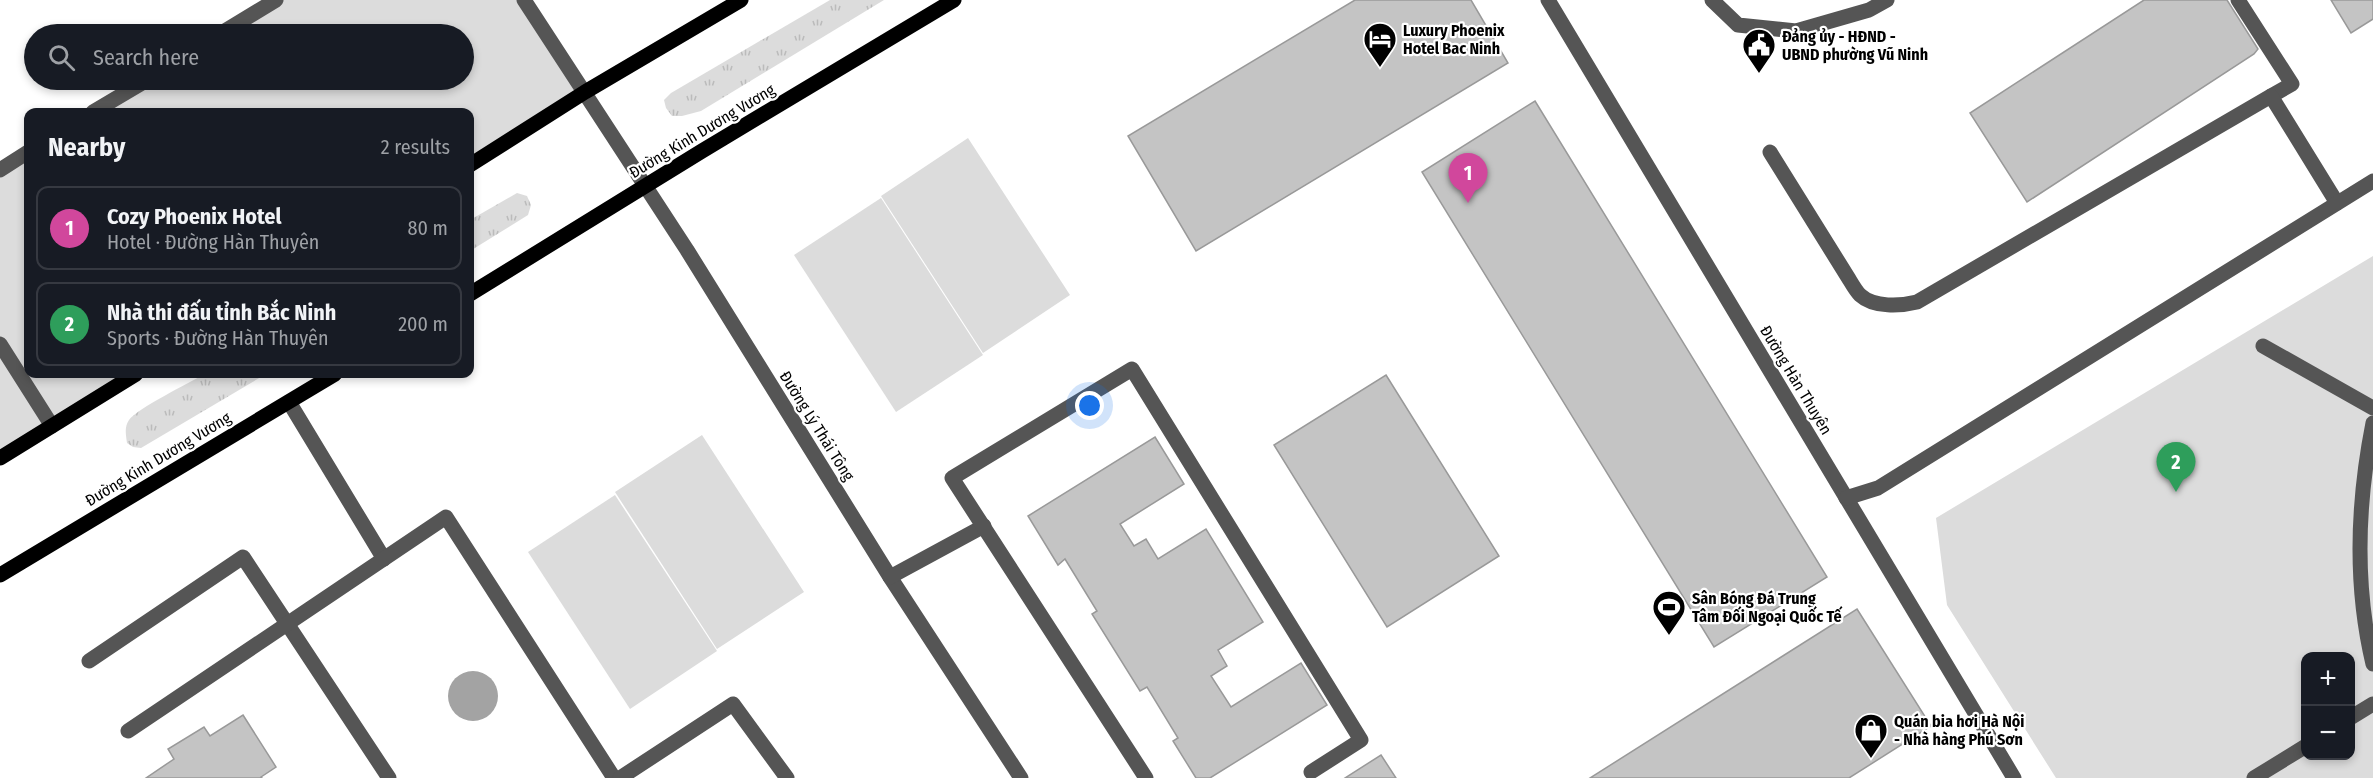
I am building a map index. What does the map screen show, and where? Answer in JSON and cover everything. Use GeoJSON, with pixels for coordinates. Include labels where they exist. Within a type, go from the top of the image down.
{"type":"FeatureCollection","features":[{"type":"Feature","properties":{"kind":"main road"},"geometry":{"type":"LineString","coordinates":[[474,162],[585,92],[741,0]]}},
{"type":"Feature","properties":{"kind":"main road","name":"Đường Kinh Dương Vương"},"geometry":{"type":"LineString","coordinates":[[474,292],[954,0]]}},
{"type":"Feature","properties":{"kind":"main road"},"geometry":{"type":"LineString","coordinates":[[0,458],[130,378]]}},
{"type":"Feature","properties":{"kind":"main road","name":"Đường Kinh Dương Vương"},"geometry":{"type":"LineString","coordinates":[[0,575],[328,378]]}},
{"type":"Feature","properties":{"kind":"street"},"geometry":{"type":"LineString","coordinates":[[236,24],[276,0]]}},
{"type":"Feature","properties":{"kind":"street","name":"Đường Lý Thái Tông"},"geometry":{"type":"LineString","coordinates":[[524,0],[646,186],[890,577],[1021,778]]}},
{"type":"Feature","properties":{"kind":"street","name":"Đường Hàn Thuyên"},"geometry":{"type":"LineString","coordinates":[[1548,0],[2014,778]]}},
{"type":"Feature","properties":{"kind":"street"},"geometry":{"type":"LineString","coordinates":[[1712,0],[1738,25],[1796,31],[1869,10],[1887,0]]}},
{"type":"Feature","properties":{"kind":"street"},"geometry":{"type":"LineString","coordinates":[[1770,152],[1861,296],[1878,303],[1901,306],[1917,302],[2292,84],[2238,0]]}},
{"type":"Feature","properties":{"kind":"street"},"geometry":{"type":"LineString","coordinates":[[100,108],[130,90]]}},
{"type":"Feature","properties":{"kind":"street"},"geometry":{"type":"LineString","coordinates":[[2271,96],[2337,203]]}},
{"type":"Feature","properties":{"kind":"street"},"geometry":{"type":"LineString","coordinates":[[0,170],[24,155]]}},
{"type":"Feature","properties":{"kind":"street"},"geometry":{"type":"LineString","coordinates":[[1846,498],[1878,488],[2373,181]]}},
{"type":"Feature","properties":{"kind":"street"},"geometry":{"type":"LineString","coordinates":[[0,344],[52,426]]}},
{"type":"Feature","properties":{"kind":"street"},"geometry":{"type":"LineString","coordinates":[[2263,346],[2373,408]]}},
{"type":"Feature","properties":{"kind":"street"},"geometry":{"type":"LineString","coordinates":[[1146,778],[952,478],[1132,369],[1361,740],[1309,776]]}},
{"type":"Feature","properties":{"kind":"street"},"geometry":{"type":"LineString","coordinates":[[289,402],[384,559]]}},
{"type":"Feature","properties":{"kind":"street"},"geometry":{"type":"LineString","coordinates":[[2373,423],[2364,470],[2359,520],[2365,632],[2373,664]]}},
{"type":"Feature","properties":{"kind":"street"},"geometry":{"type":"LineString","coordinates":[[128,731],[446,518],[614,778]]}},
{"type":"Feature","properties":{"kind":"street"},"geometry":{"type":"LineString","coordinates":[[890,577],[984,526]]}},
{"type":"Feature","properties":{"kind":"street"},"geometry":{"type":"LineString","coordinates":[[89,661],[243,557],[389,778]]}},
{"type":"Feature","properties":{"kind":"street"},"geometry":{"type":"LineString","coordinates":[[620,778],[733,704],[787,778]]}},
{"type":"Feature","properties":{"kind":"street"},"geometry":{"type":"LineString","coordinates":[[2355,715],[2373,704]]}},
{"type":"Feature","properties":{"kind":"street"},"geometry":{"type":"LineString","coordinates":[[2254,778],[2301,749]]}},
{"type":"Feature","properties":{"kind":"green space"},"geometry":{"type":"Polygon","coordinates":[[[276,0],[524,0],[585,92],[474,162],[474,108],[100,108],[130,90],[474,90],[474,24],[236,24],[276,0]]]}},
{"type":"Feature","properties":{"kind":"green space"},"geometry":{"type":"Polygon","coordinates":[[[830,0],[884,0],[701,111],[672,116],[666,108],[664,100],[671,93],[830,0]]]}},
{"type":"Feature","properties":{"kind":"green space"},"geometry":{"type":"Polygon","coordinates":[[[968,138],[1070,295],[983,353],[881,196],[968,138]]]}},
{"type":"Feature","properties":{"kind":"green space"},"geometry":{"type":"Polygon","coordinates":[[[24,155],[24,378],[129,378],[0,457],[0,170],[24,155]]]}},
{"type":"Feature","properties":{"kind":"green space"},"geometry":{"type":"Polygon","coordinates":[[[517,193],[527,196],[531,205],[528,215],[474,249],[474,218],[517,193]]]}},
{"type":"Feature","properties":{"kind":"green space"},"geometry":{"type":"Polygon","coordinates":[[[881,198],[983,355],[896,412],[794,255],[881,198]]]}},
{"type":"Feature","properties":{"kind":"green space"},"geometry":{"type":"Polygon","coordinates":[[[2373,256],[2373,778],[2056,778],[1947,605],[1936,518],[2373,256]]]}},
{"type":"Feature","properties":{"kind":"green space"},"geometry":{"type":"Polygon","coordinates":[[[198,378],[259,378],[141,448],[133,447],[127,443],[126,425],[134,415],[198,378]]]}},
{"type":"Feature","properties":{"kind":"green space"},"geometry":{"type":"Polygon","coordinates":[[[702,435],[804,592],[717,649],[615,492],[702,435]]]}},
{"type":"Feature","properties":{"kind":"green space"},"geometry":{"type":"Polygon","coordinates":[[[615,495],[717,651],[630,709],[528,552],[615,495]]]}},
{"type":"Feature","properties":{"kind":"shaded area"},"geometry":{"type":"Polygon","coordinates":[[[473,671],[482,673],[493,682],[498,696],[496,705],[487,716],[473,721],[464,719],[453,710],[448,696],[450,687],[459,676],[473,671]]]}},
{"type":"Feature","properties":{"kind":"building"},"geometry":{"type":"Polygon","coordinates":[[[1355,0],[1471,0],[1508,63],[1196,251],[1128,136],[1355,0]]]}},
{"type":"Feature","properties":{"kind":"building"},"geometry":{"type":"Polygon","coordinates":[[[2144,0],[2227,0],[2258,49],[2254,54],[2027,202],[1970,113],[2144,0]]]}},
{"type":"Feature","properties":{"kind":"building"},"geometry":{"type":"Polygon","coordinates":[[[2331,0],[2373,0],[2373,19],[2351,33],[2331,0]]]}},
{"type":"Feature","properties":{"kind":"building"},"geometry":{"type":"Polygon","coordinates":[[[1535,101],[1827,577],[1714,647],[1422,172],[1535,101]]]}},
{"type":"Feature","properties":{"kind":"building"},"geometry":{"type":"Polygon","coordinates":[[[1386,375],[1499,556],[1387,627],[1274,445],[1386,375]]]}},
{"type":"Feature","properties":{"kind":"building"},"geometry":{"type":"Polygon","coordinates":[[[1155,437],[1184,484],[1120,524],[1134,546],[1146,539],[1158,559],[1206,529],[1263,622],[1218,650],[1227,666],[1211,676],[1231,707],[1301,663],[1327,705],[1210,778],[1196,778],[1173,741],[1178,738],[1147,687],[1140,691],[1092,614],[1097,611],[1065,559],[1058,565],[1028,516],[1155,437]]]}},
{"type":"Feature","properties":{"kind":"building"},"geometry":{"type":"Polygon","coordinates":[[[1857,609],[1931,726],[1849,778],[1590,778],[1857,609]]]}},
{"type":"Feature","properties":{"kind":"building"},"geometry":{"type":"Polygon","coordinates":[[[243,715],[276,767],[262,778],[146,778],[174,759],[168,749],[204,727],[210,736],[243,715]]]}},
{"type":"Feature","properties":{"kind":"building"},"geometry":{"type":"Polygon","coordinates":[[[1381,755],[1396,778],[1345,778],[1381,755]]]}},
{"type":"Feature","properties":{"kind":"place","name":"Luxury Phoenix Hotel Bac Ninh"},"geometry":{"type":"Point","coordinates":[1380,68]}},
{"type":"Feature","properties":{"kind":"place","name":"Đảng ủy - HĐND - UBND phường Vũ Ninh"},"geometry":{"type":"Point","coordinates":[1759,74]}},
{"type":"Feature","properties":{"kind":"place","name":"Cozy Phoenix Hotel"},"geometry":{"type":"Point","coordinates":[1468,203]}},
{"type":"Feature","properties":{"kind":"place","name":"Nhà thi đấu tỉnh Bắc Ninh"},"geometry":{"type":"Point","coordinates":[2176,492]}},
{"type":"Feature","properties":{"kind":"place","name":"Sân Bóng Đá Trung Tâm Đối Ngoại Quốc Tế"},"geometry":{"type":"Point","coordinates":[1669,636]}},
{"type":"Feature","properties":{"kind":"place","name":"Quán bia hơi Hà Nội - Nhà hàng Phú Sơn"},"geometry":{"type":"Point","coordinates":[1871,759]}}]}
